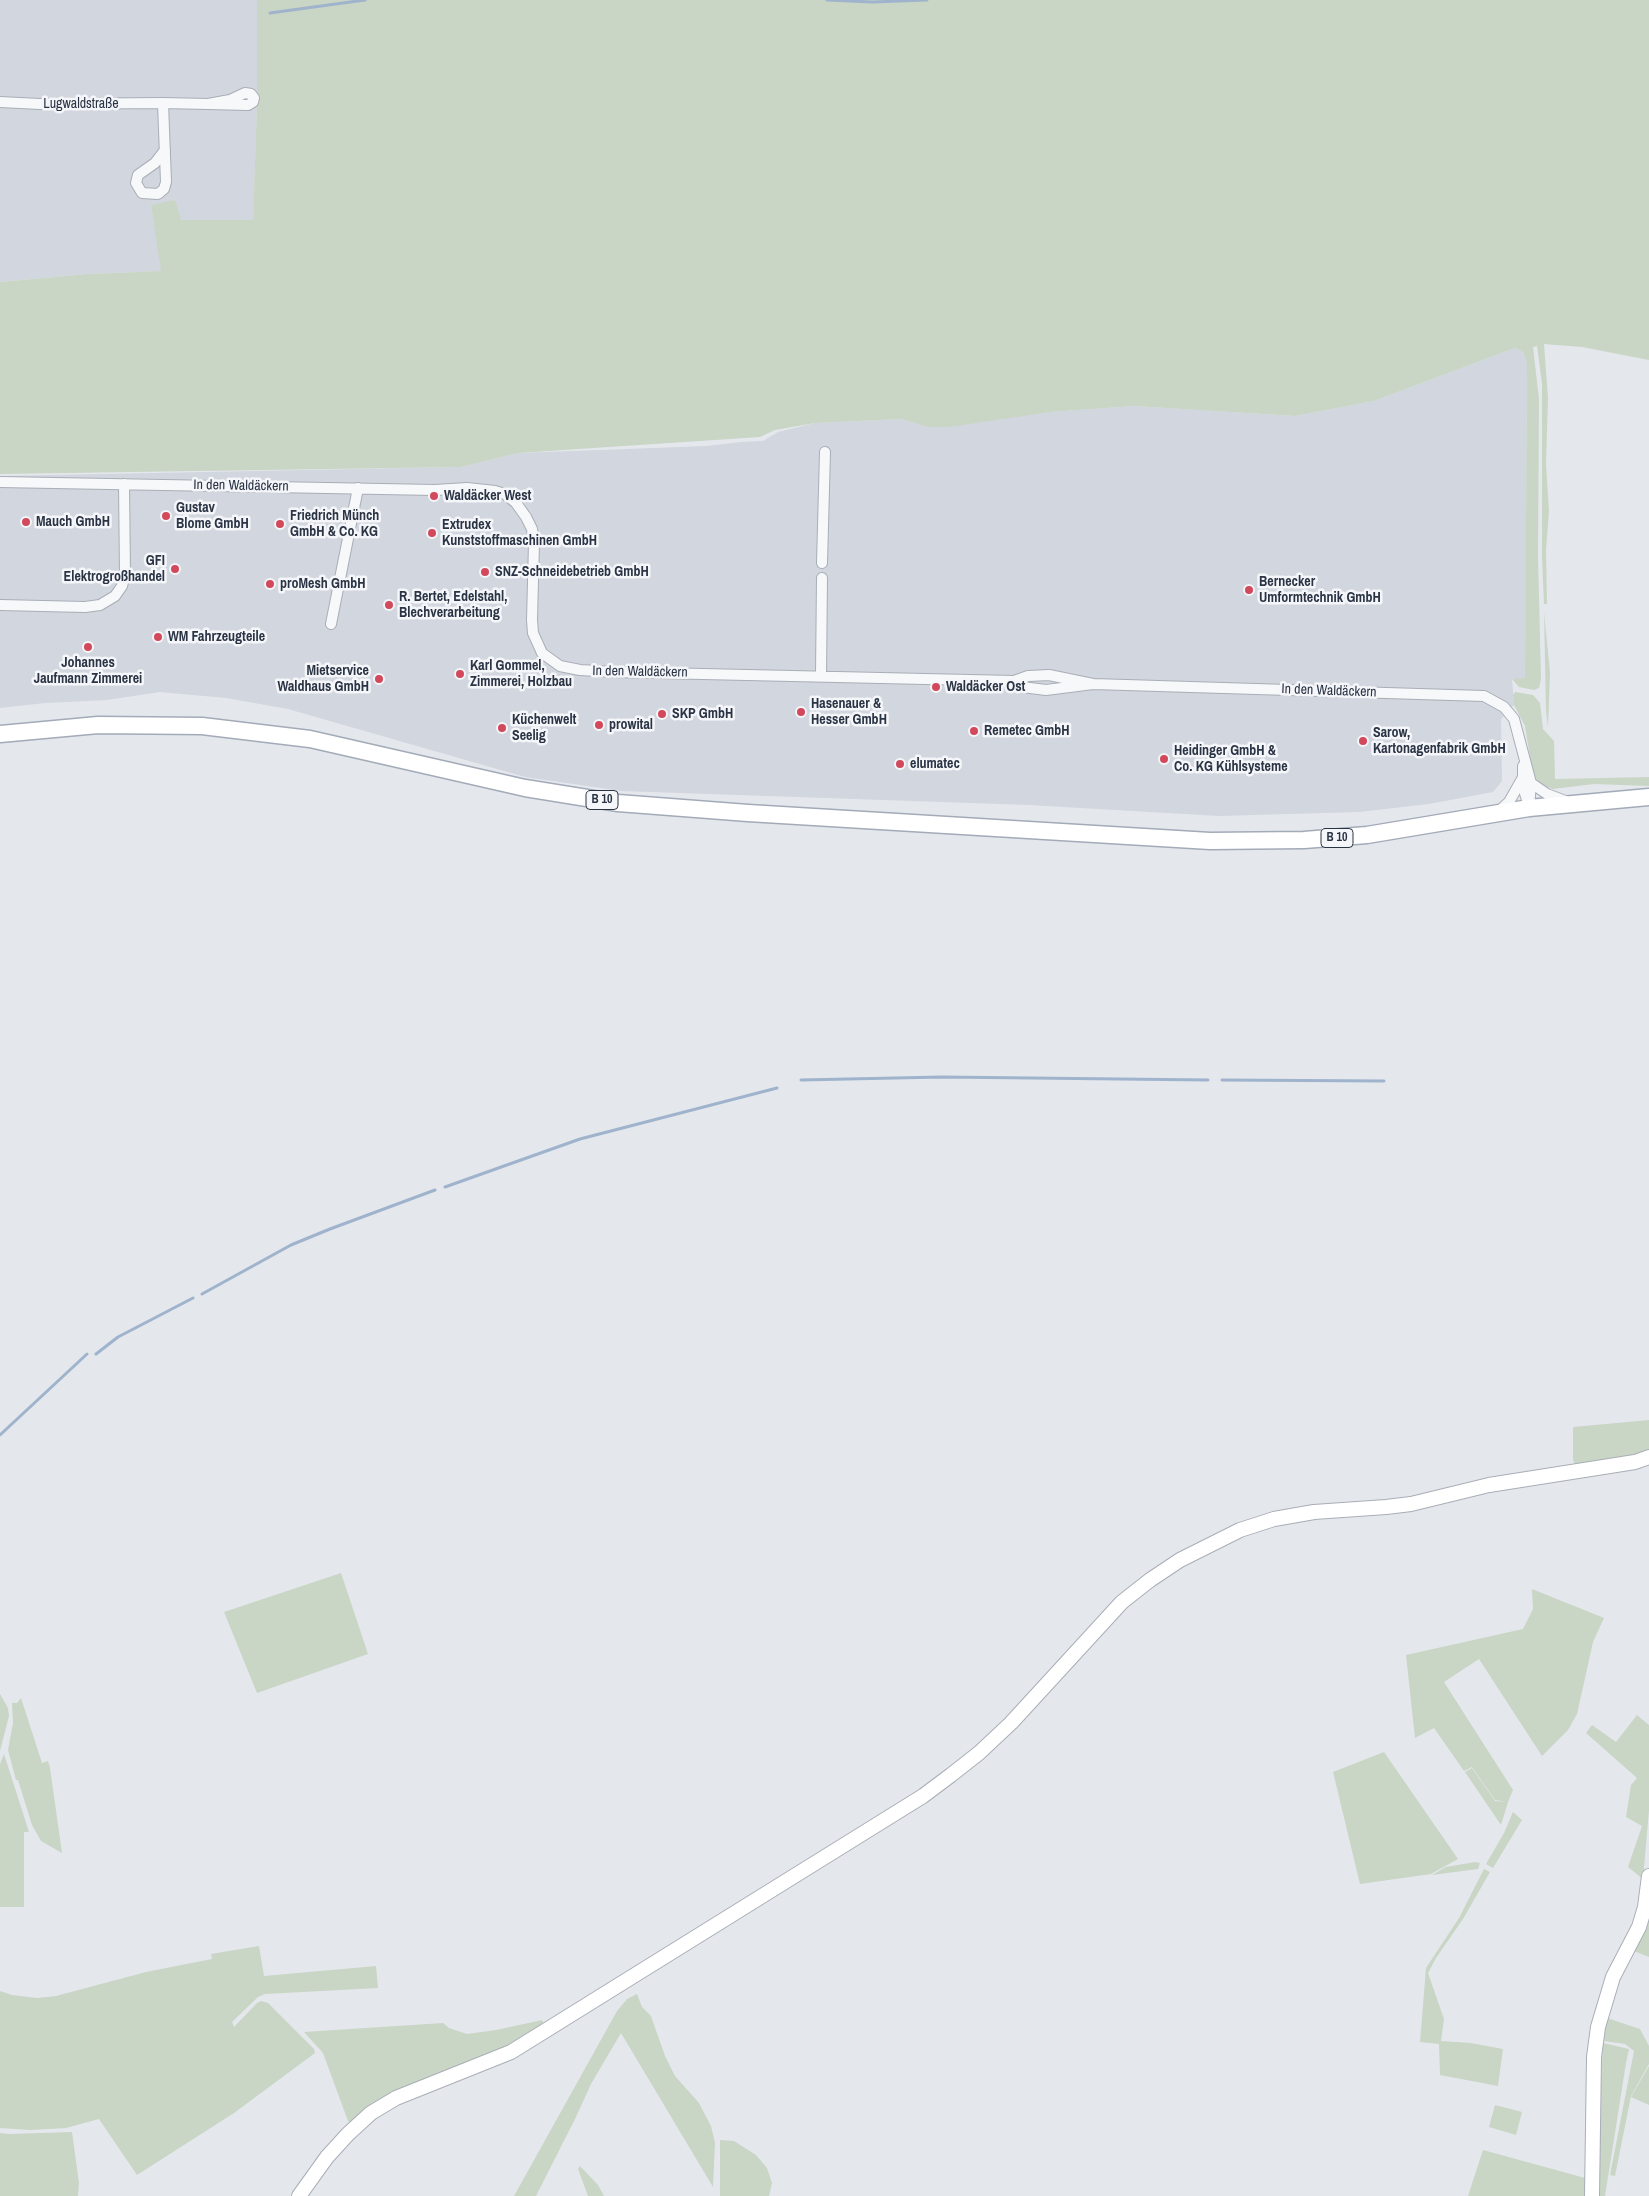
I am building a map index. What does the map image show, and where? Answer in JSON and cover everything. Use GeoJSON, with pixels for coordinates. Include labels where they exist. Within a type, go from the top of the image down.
{"type":"FeatureCollection","features":[{"type":"Feature","properties":{"kind":"main road","name":"B 10"},"geometry":{"type":"LineString","coordinates":[[0,734],[98,725],[164,724],[218,727],[327,742],[525,788],[618,803],[709,811],[1149,838],[1255,841],[1336,838],[1393,832],[1569,802],[1649,797]]}},
{"type":"Feature","properties":{"kind":"street","name":"Lugwaldstraße"},"geometry":{"type":"LineString","coordinates":[[0,102],[40,104],[208,104]]}},
{"type":"Feature","properties":{"kind":"street"},"geometry":{"type":"LineString","coordinates":[[163,104],[165,150]]}},
{"type":"Feature","properties":{"kind":"street"},"geometry":{"type":"LineString","coordinates":[[822,563],[825,452]]}},
{"type":"Feature","properties":{"kind":"street","name":"In den Waldäckern"},"geometry":{"type":"LineString","coordinates":[[0,482],[475,489],[495,491],[513,500],[526,517],[534,538],[533,633],[542,653],[560,666],[580,670],[614,672],[821,675],[1014,681],[1028,676],[1049,675],[1094,684]]}},
{"type":"Feature","properties":{"kind":"street"},"geometry":{"type":"LineString","coordinates":[[0,604],[100,605],[115,596],[122,586],[125,575],[124,484]]}},
{"type":"Feature","properties":{"kind":"street"},"geometry":{"type":"LineString","coordinates":[[331,624],[358,488]]}},
{"type":"Feature","properties":{"kind":"street"},"geometry":{"type":"LineString","coordinates":[[821,675],[822,578]]}},
{"type":"Feature","properties":{"kind":"street","name":"In den Waldäckern"},"geometry":{"type":"LineString","coordinates":[[1014,681],[1022,687],[1046,690],[1094,684],[1484,696],[1504,707],[1514,719],[1524,760],[1529,808]]}},
{"type":"Feature","properties":{"kind":"street"},"geometry":{"type":"LineString","coordinates":[[1498,813],[1527,781],[1547,794],[1569,802]]}},
{"type":"Feature","properties":{"kind":"street"},"geometry":{"type":"LineString","coordinates":[[299,2196],[333,2151],[348,2134],[371,2114],[396,2098],[511,2052],[923,1796],[978,1753],[1011,1722],[1122,1602],[1180,1560],[1240,1530],[1274,1520],[1314,1512],[1411,1504],[1489,1485],[1635,1462],[1649,1457]]}},
{"type":"Feature","properties":{"kind":"street"},"geometry":{"type":"LineString","coordinates":[[1592,2196],[1594,2057],[1598,2027],[1613,1977],[1640,1927],[1649,1876]]}},
{"type":"Feature","properties":{"kind":"shaded area"},"geometry":{"type":"Polygon","coordinates":[[[0,0],[257,0],[257,104],[253,220],[180,220],[151,205],[162,271],[88,274],[0,282],[0,0]]]}},
{"type":"Feature","properties":{"kind":"shaded area"},"geometry":{"type":"Polygon","coordinates":[[[1515,348],[1523,352],[1527,363],[1525,679],[1512,679],[1514,705],[1501,719],[1502,781],[1493,792],[1429,804],[1359,812],[1219,816],[1029,805],[622,791],[525,777],[288,709],[226,698],[160,692],[107,700],[45,703],[0,708],[0,476],[461,467],[518,453],[707,446],[763,441],[778,432],[815,423],[902,419],[927,427],[1050,412],[1134,406],[1295,416],[1374,401],[1515,348]]]}},
{"type":"Feature","properties":{"kind":"green space"},"geometry":{"type":"Polygon","coordinates":[[[257,0],[1649,0],[1649,360],[1582,347],[1544,344],[1548,398],[1546,464],[1549,511],[1546,550],[1547,604],[1544,604],[1542,557],[1542,384],[1537,346],[1533,347],[1539,399],[1538,557],[1541,679],[1539,688],[1534,690],[1519,687],[1512,679],[1525,678],[1527,363],[1523,352],[1515,348],[1374,401],[1295,416],[1134,406],[1050,412],[949,427],[927,427],[902,419],[815,423],[775,430],[760,437],[518,453],[461,467],[0,474],[0,282],[88,274],[161,271],[151,205],[175,200],[181,220],[253,220],[257,104],[257,0]]]}},
{"type":"Feature","properties":{"kind":"green space"},"geometry":{"type":"Polygon","coordinates":[[[1544,612],[1550,673],[1548,727],[1546,711],[1544,612]]]}},
{"type":"Feature","properties":{"kind":"green space"},"geometry":{"type":"Polygon","coordinates":[[[1515,692],[1533,695],[1540,703],[1543,729],[1554,741],[1555,779],[1649,777],[1649,786],[1594,784],[1553,789],[1542,785],[1533,775],[1525,726],[1514,705],[1513,695],[1515,692]]]}},
{"type":"Feature","properties":{"kind":"green space"},"geometry":{"type":"Polygon","coordinates":[[[1649,1420],[1649,1453],[1576,1466],[1573,1460],[1573,1427],[1649,1420]]]}},
{"type":"Feature","properties":{"kind":"green space"},"geometry":{"type":"Polygon","coordinates":[[[341,1573],[368,1654],[257,1693],[224,1612],[341,1573]]]}},
{"type":"Feature","properties":{"kind":"green space"},"geometry":{"type":"Polygon","coordinates":[[[1532,1589],[1604,1618],[1593,1642],[1577,1714],[1568,1730],[1542,1756],[1479,1659],[1444,1682],[1513,1790],[1508,1802],[1495,1800],[1472,1767],[1464,1771],[1434,1728],[1415,1738],[1406,1655],[1523,1629],[1533,1609],[1532,1589]]]}},
{"type":"Feature","properties":{"kind":"green space"},"geometry":{"type":"Polygon","coordinates":[[[0,1694],[8,1708],[9,1716],[0,1751],[0,1694]]]}},
{"type":"Feature","properties":{"kind":"green space"},"geometry":{"type":"Polygon","coordinates":[[[21,1698],[42,1763],[48,1761],[50,1768],[62,1853],[41,1841],[32,1825],[18,1780],[16,1780],[8,1750],[13,1723],[12,1703],[17,1703],[21,1698]]]}},
{"type":"Feature","properties":{"kind":"green space"},"geometry":{"type":"Polygon","coordinates":[[[1637,1715],[1649,1725],[1649,1810],[1643,1879],[1628,1867],[1642,1826],[1626,1817],[1631,1785],[1637,1778],[1586,1733],[1592,1725],[1616,1742],[1637,1715]]]}},
{"type":"Feature","properties":{"kind":"green space"},"geometry":{"type":"Polygon","coordinates":[[[1384,1752],[1458,1859],[1431,1874],[1360,1884],[1333,1772],[1384,1752]]]}},
{"type":"Feature","properties":{"kind":"green space"},"geometry":{"type":"Polygon","coordinates":[[[4,1754],[29,1832],[24,1832],[24,1907],[0,1907],[0,1764],[4,1754]]]}},
{"type":"Feature","properties":{"kind":"green space"},"geometry":{"type":"Polygon","coordinates":[[[1472,1768],[1495,1801],[1508,1802],[1501,1825],[1465,1772],[1472,1768]]]}},
{"type":"Feature","properties":{"kind":"green space"},"geometry":{"type":"Polygon","coordinates":[[[1513,1812],[1522,1820],[1493,1868],[1486,1864],[1504,1833],[1513,1812]]]}},
{"type":"Feature","properties":{"kind":"green space"},"geometry":{"type":"Polygon","coordinates":[[[1475,1862],[1480,1863],[1478,1869],[1432,1875],[1446,1867],[1475,1862]]]}},
{"type":"Feature","properties":{"kind":"green space"},"geometry":{"type":"Polygon","coordinates":[[[1484,1869],[1490,1872],[1463,1919],[1428,1973],[1444,2019],[1441,2041],[1471,2043],[1503,2049],[1498,2086],[1440,2075],[1439,2044],[1420,2042],[1426,1968],[1459,1918],[1484,1869]]]}},
{"type":"Feature","properties":{"kind":"green space"},"geometry":{"type":"Polygon","coordinates":[[[1649,1921],[1649,1957],[1634,1951],[1649,1921]]]}},
{"type":"Feature","properties":{"kind":"green space"},"geometry":{"type":"Polygon","coordinates":[[[259,1946],[264,1976],[376,1966],[378,1988],[265,1994],[258,1997],[232,2022],[234,2027],[257,2003],[261,2001],[268,2003],[314,2049],[315,2053],[234,2113],[137,2175],[99,2119],[66,2128],[31,2130],[0,2128],[0,1991],[12,1995],[37,1998],[56,1996],[146,1972],[212,1959],[211,1954],[259,1946]]]}},
{"type":"Feature","properties":{"kind":"green space"},"geometry":{"type":"Polygon","coordinates":[[[637,1994],[642,2007],[651,2016],[665,2056],[675,2076],[699,2103],[711,2126],[715,2143],[713,2187],[621,2033],[591,2084],[536,2196],[514,2196],[617,2011],[627,1999],[637,1994]]]}},
{"type":"Feature","properties":{"kind":"green space"},"geometry":{"type":"Polygon","coordinates":[[[1607,2018],[1640,2029],[1649,2046],[1649,2064],[1631,2096],[1615,2176],[1610,2175],[1634,2051],[1625,2044],[1604,2041],[1607,2018]]]}},
{"type":"Feature","properties":{"kind":"green space"},"geometry":{"type":"Polygon","coordinates":[[[542,2020],[545,2026],[491,2054],[394,2092],[351,2123],[348,2121],[323,2053],[304,2032],[443,2023],[449,2028],[467,2034],[542,2020]]]}},
{"type":"Feature","properties":{"kind":"green space"},"geometry":{"type":"Polygon","coordinates":[[[1603,2043],[1629,2049],[1605,2196],[1596,2196],[1603,2043]]]}},
{"type":"Feature","properties":{"kind":"green space"},"geometry":{"type":"Polygon","coordinates":[[[1649,2066],[1649,2105],[1631,2097],[1649,2066]]]}},
{"type":"Feature","properties":{"kind":"green space"},"geometry":{"type":"Polygon","coordinates":[[[1495,2105],[1522,2112],[1516,2135],[1489,2127],[1495,2105]]]}},
{"type":"Feature","properties":{"kind":"green space"},"geometry":{"type":"Polygon","coordinates":[[[72,2132],[79,2183],[78,2196],[0,2196],[0,2133],[72,2132]]]}},
{"type":"Feature","properties":{"kind":"green space"},"geometry":{"type":"Polygon","coordinates":[[[720,2140],[734,2141],[756,2155],[767,2168],[772,2183],[769,2196],[720,2196],[720,2140]]]}},
{"type":"Feature","properties":{"kind":"green space"},"geometry":{"type":"Polygon","coordinates":[[[1483,2150],[1585,2178],[1585,2196],[1468,2196],[1483,2150]]]}},
{"type":"Feature","properties":{"kind":"green space"},"geometry":{"type":"Polygon","coordinates":[[[580,2166],[598,2185],[604,2196],[588,2196],[578,2169],[580,2166]]]}},
{"type":"Feature","properties":{"kind":"waterway"},"geometry":{"type":"LineString","coordinates":[[270,13],[365,0]]}},
{"type":"Feature","properties":{"kind":"waterway"},"geometry":{"type":"LineString","coordinates":[[827,0],[872,2],[927,0]]}},
{"type":"Feature","properties":{"kind":"waterway"},"geometry":{"type":"LineString","coordinates":[[801,1080],[942,1077],[1208,1080]]}},
{"type":"Feature","properties":{"kind":"waterway"},"geometry":{"type":"LineString","coordinates":[[1222,1080],[1384,1081]]}},
{"type":"Feature","properties":{"kind":"waterway"},"geometry":{"type":"LineString","coordinates":[[445,1187],[580,1139],[777,1088]]}},
{"type":"Feature","properties":{"kind":"waterway"},"geometry":{"type":"LineString","coordinates":[[202,1294],[291,1245],[435,1190]]}},
{"type":"Feature","properties":{"kind":"waterway"},"geometry":{"type":"LineString","coordinates":[[96,1354],[118,1337],[193,1298]]}},
{"type":"Feature","properties":{"kind":"waterway"},"geometry":{"type":"LineString","coordinates":[[0,1435],[87,1354]]}},
{"type":"Feature","properties":{"kind":"place","name":"Waldäcker West"},"geometry":{"type":"Point","coordinates":[434,496]}},
{"type":"Feature","properties":{"kind":"place","name":"Gustav Blome GmbH"},"geometry":{"type":"Point","coordinates":[166,516]}},
{"type":"Feature","properties":{"kind":"place","name":"Mauch GmbH"},"geometry":{"type":"Point","coordinates":[26,522]}},
{"type":"Feature","properties":{"kind":"place","name":"Friedrich Münch GmbH & Co. KG"},"geometry":{"type":"Point","coordinates":[280,524]}},
{"type":"Feature","properties":{"kind":"place","name":"Extrudex Kunststoffmaschinen GmbH"},"geometry":{"type":"Point","coordinates":[432,533]}},
{"type":"Feature","properties":{"kind":"place","name":"GFI Elektrogroßhandel"},"geometry":{"type":"Point","coordinates":[175,569]}},
{"type":"Feature","properties":{"kind":"place","name":"SNZ-Schneidebetrieb GmbH"},"geometry":{"type":"Point","coordinates":[485,572]}},
{"type":"Feature","properties":{"kind":"place","name":"proMesh GmbH"},"geometry":{"type":"Point","coordinates":[270,584]}},
{"type":"Feature","properties":{"kind":"place","name":"Bernecker Umformtechnik GmbH"},"geometry":{"type":"Point","coordinates":[1249,590]}},
{"type":"Feature","properties":{"kind":"place","name":"R. Bertet, Edelstahl, Blechverarbeitung"},"geometry":{"type":"Point","coordinates":[389,605]}},
{"type":"Feature","properties":{"kind":"place","name":"WM Fahrzeugteile"},"geometry":{"type":"Point","coordinates":[158,637]}},
{"type":"Feature","properties":{"kind":"place","name":"Johannes Jaufmann Zimmerei"},"geometry":{"type":"Point","coordinates":[88,647]}},
{"type":"Feature","properties":{"kind":"place","name":"Karl Gommel, Zimmerei, Holzbau"},"geometry":{"type":"Point","coordinates":[460,674]}},
{"type":"Feature","properties":{"kind":"place","name":"Mietservice Waldhaus GmbH"},"geometry":{"type":"Point","coordinates":[379,679]}},
{"type":"Feature","properties":{"kind":"place","name":"Waldäcker Ost"},"geometry":{"type":"Point","coordinates":[936,687]}},
{"type":"Feature","properties":{"kind":"place","name":"Hasenauer & Hesser GmbH"},"geometry":{"type":"Point","coordinates":[801,712]}},
{"type":"Feature","properties":{"kind":"place","name":"SKP GmbH"},"geometry":{"type":"Point","coordinates":[662,714]}},
{"type":"Feature","properties":{"kind":"place","name":"prowital"},"geometry":{"type":"Point","coordinates":[599,725]}},
{"type":"Feature","properties":{"kind":"place","name":"Küchenwelt Seelig"},"geometry":{"type":"Point","coordinates":[502,728]}},
{"type":"Feature","properties":{"kind":"place","name":"Remetec GmbH"},"geometry":{"type":"Point","coordinates":[974,731]}},
{"type":"Feature","properties":{"kind":"place","name":"Sarow, Kartonagenfabrik GmbH"},"geometry":{"type":"Point","coordinates":[1363,741]}},
{"type":"Feature","properties":{"kind":"place","name":"Heidinger GmbH & Co. KG Kühlsysteme"},"geometry":{"type":"Point","coordinates":[1164,759]}},
{"type":"Feature","properties":{"kind":"place","name":"elumatec"},"geometry":{"type":"Point","coordinates":[900,764]}}]}
